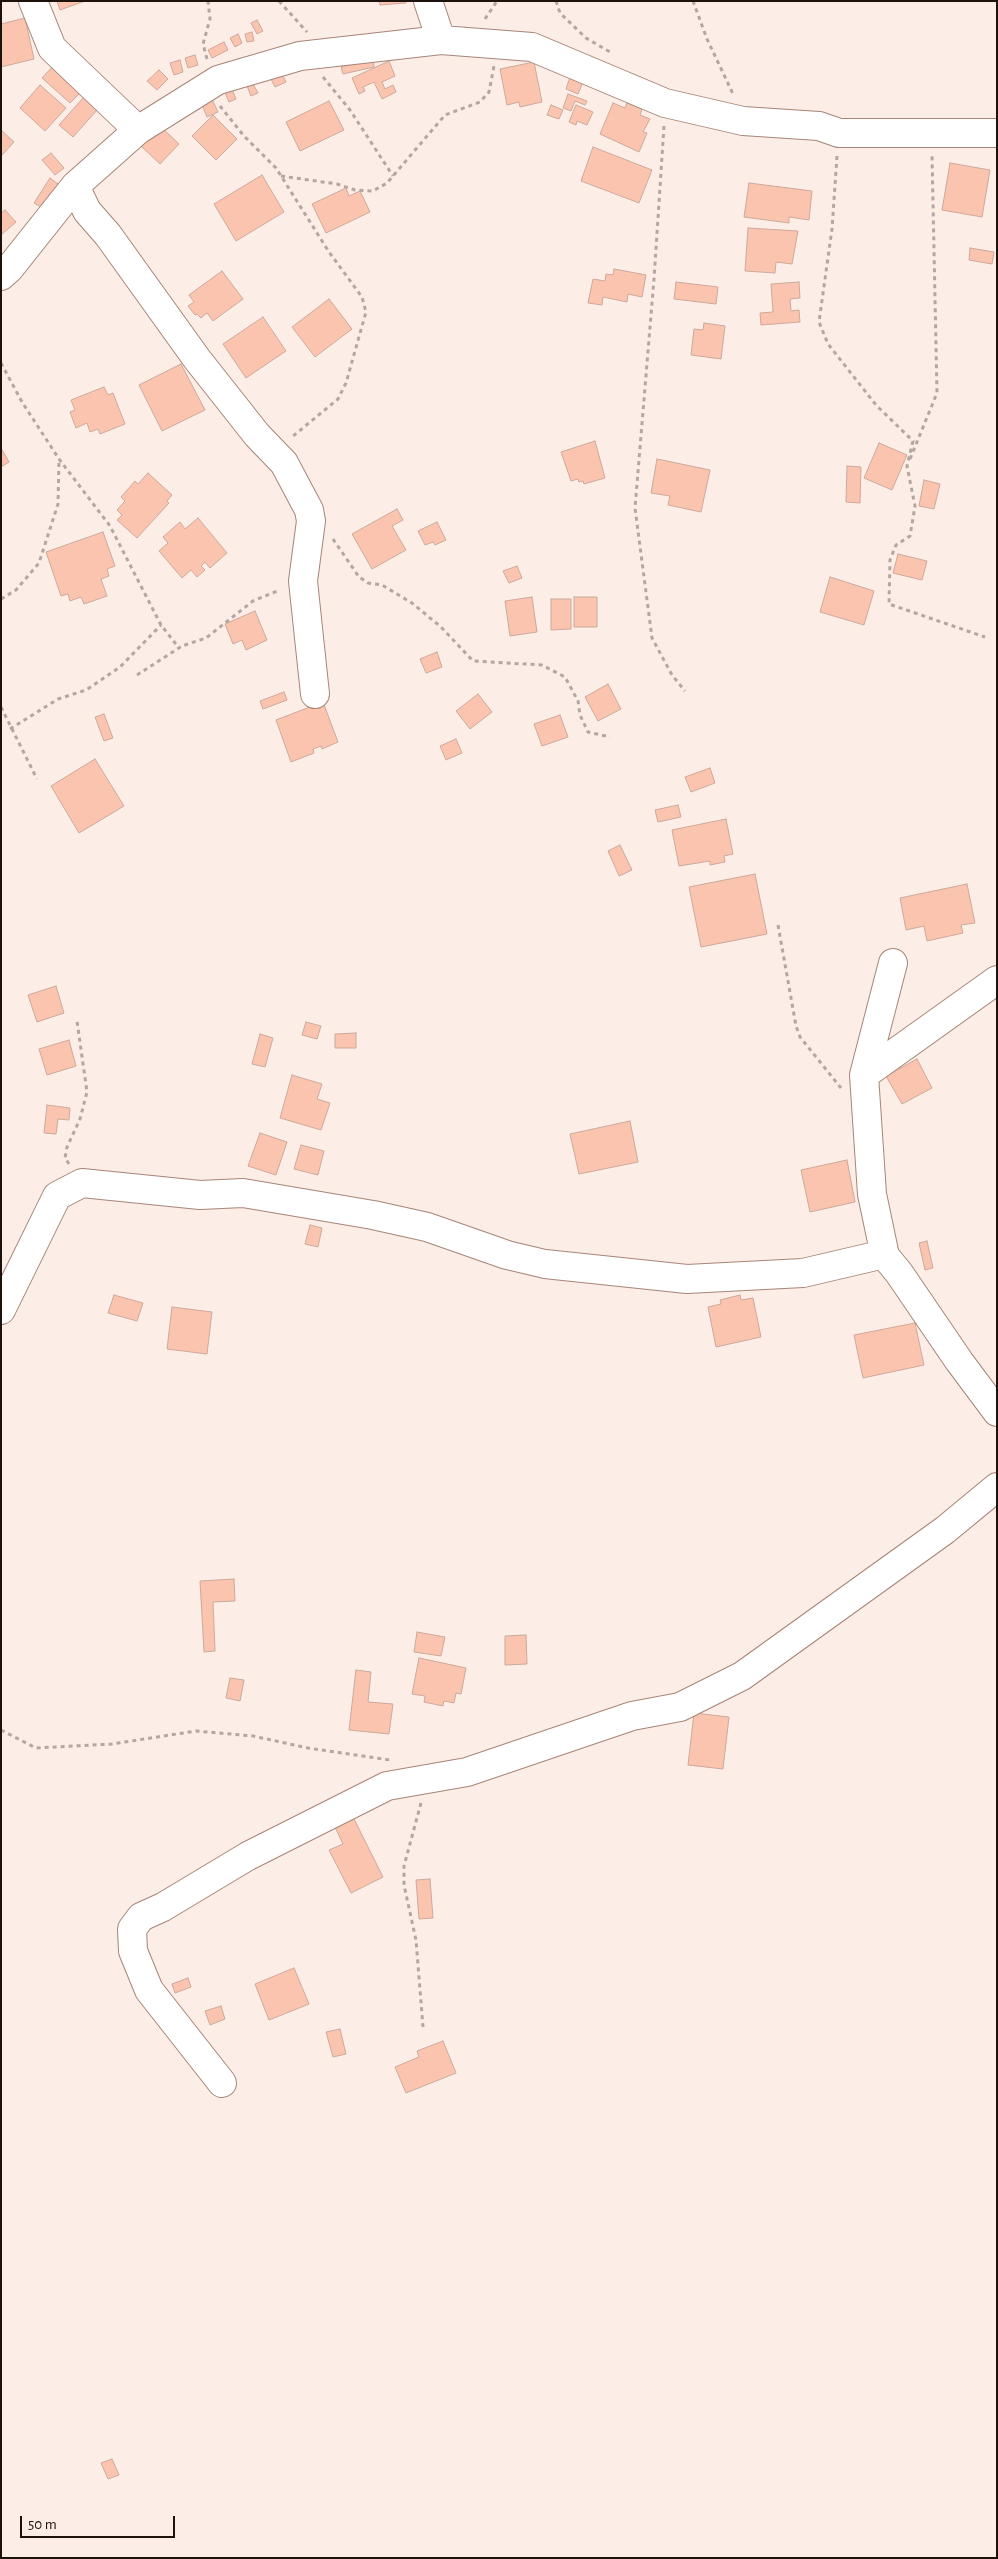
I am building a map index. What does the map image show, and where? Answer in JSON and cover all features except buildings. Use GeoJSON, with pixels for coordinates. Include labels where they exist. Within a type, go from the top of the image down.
{"type":"FeatureCollection","features":[{"type":"Feature","properties":{"kind":"street"},"geometry":{"type":"LineString","coordinates":[[33,1],[52,48],[138,130]]}},
{"type":"Feature","properties":{"kind":"street"},"geometry":{"type":"LineString","coordinates":[[428,1],[441,40]]}},
{"type":"Feature","properties":{"kind":"street"},"geometry":{"type":"LineString","coordinates":[[1,276],[9,269],[75,186],[138,130],[212,84],[313,55],[441,40],[532,47],[665,103],[743,121],[819,126],[839,133],[997,133]]}},
{"type":"Feature","properties":{"kind":"street"},"geometry":{"type":"LineString","coordinates":[[75,186],[87,211],[108,235],[197,359],[256,435],[284,463],[309,510],[311,522],[304,581],[315,694]]}},
{"type":"Feature","properties":{"kind":"street"},"geometry":{"type":"LineString","coordinates":[[893,963],[864,1075],[872,1194],[886,1256],[997,1412]]}},
{"type":"Feature","properties":{"kind":"street"},"geometry":{"type":"LineString","coordinates":[[864,1075],[997,980]]}},
{"type":"Feature","properties":{"kind":"street"},"geometry":{"type":"LineString","coordinates":[[1,1310],[57,1196],[82,1182],[200,1195],[243,1193],[373,1215],[418,1225],[507,1255],[545,1264],[687,1279],[803,1273],[872,1255],[886,1256]]}},
{"type":"Feature","properties":{"kind":"street"},"geometry":{"type":"LineString","coordinates":[[222,2083],[148,1990],[133,1951],[132,1929],[141,1917],[163,1907],[248,1856],[320,1818],[387,1786],[468,1772],[632,1716],[680,1707],[742,1676],[945,1530],[997,1487]]}},
{"type":"Feature","properties":{"kind":"path"},"geometry":{"type":"LineString","coordinates":[[208,1],[210,19],[203,49],[212,84],[244,136],[276,168],[329,252],[362,297],[366,312],[346,383],[338,399],[274,452]]}},
{"type":"Feature","properties":{"kind":"path"},"geometry":{"type":"LineString","coordinates":[[279,1],[313,55],[319,72],[350,110],[393,176]]}},
{"type":"Feature","properties":{"kind":"path"},"geometry":{"type":"LineString","coordinates":[[556,1],[560,13],[586,38],[611,53]]}},
{"type":"Feature","properties":{"kind":"path"},"geometry":{"type":"LineString","coordinates":[[693,1],[707,39],[737,101],[729,98]]}},
{"type":"Feature","properties":{"kind":"path"},"geometry":{"type":"LineString","coordinates":[[281,176],[364,190],[373,190],[387,184],[445,115],[480,102],[489,92],[498,44]]}},
{"type":"Feature","properties":{"kind":"path"},"geometry":{"type":"LineString","coordinates":[[665,103],[654,279],[635,508],[652,638],[672,675],[685,691]]}},
{"type":"Feature","properties":{"kind":"path"},"geometry":{"type":"LineString","coordinates":[[907,466],[937,394],[932,132]]}},
{"type":"Feature","properties":{"kind":"path"},"geometry":{"type":"LineString","coordinates":[[839,133],[832,228],[819,322],[828,344],[876,405],[913,441],[907,466],[915,506],[910,536],[896,545],[890,560],[889,604],[985,637]]}},
{"type":"Feature","properties":{"kind":"path"},"geometry":{"type":"LineString","coordinates":[[1,362],[22,402],[58,459],[110,526],[161,624],[179,648]]}},
{"type":"Feature","properties":{"kind":"path"},"geometry":{"type":"LineString","coordinates":[[1,599],[16,590],[39,562],[58,504],[58,459]]}},
{"type":"Feature","properties":{"kind":"path"},"geometry":{"type":"LineString","coordinates":[[309,510],[328,532],[359,577],[368,582],[382,585],[412,603],[441,627],[473,661],[542,665],[565,677],[578,701],[580,715],[588,732],[610,737]]}},
{"type":"Feature","properties":{"kind":"path"},"geometry":{"type":"LineString","coordinates":[[136,675],[179,648],[206,638],[253,600],[304,581]]}},
{"type":"Feature","properties":{"kind":"path"},"geometry":{"type":"LineString","coordinates":[[10,729],[58,700],[86,690],[120,667],[161,624]]}},
{"type":"Feature","properties":{"kind":"path"},"geometry":{"type":"LineString","coordinates":[[1,707],[10,729],[37,780]]}},
{"type":"Feature","properties":{"kind":"path"},"geometry":{"type":"LineString","coordinates":[[778,925],[800,1037],[844,1093]]}},
{"type":"Feature","properties":{"kind":"path"},"geometry":{"type":"LineString","coordinates":[[77,1021],[87,1092],[80,1119],[67,1147],[66,1158],[82,1182]]}},
{"type":"Feature","properties":{"kind":"path"},"geometry":{"type":"LineString","coordinates":[[1,1730],[36,1748],[112,1744],[196,1731],[253,1736],[308,1748],[393,1761]]}},
{"type":"Feature","properties":{"kind":"path"},"geometry":{"type":"LineString","coordinates":[[423,2027],[416,1940],[404,1885],[404,1866],[428,1779]]}}]}
